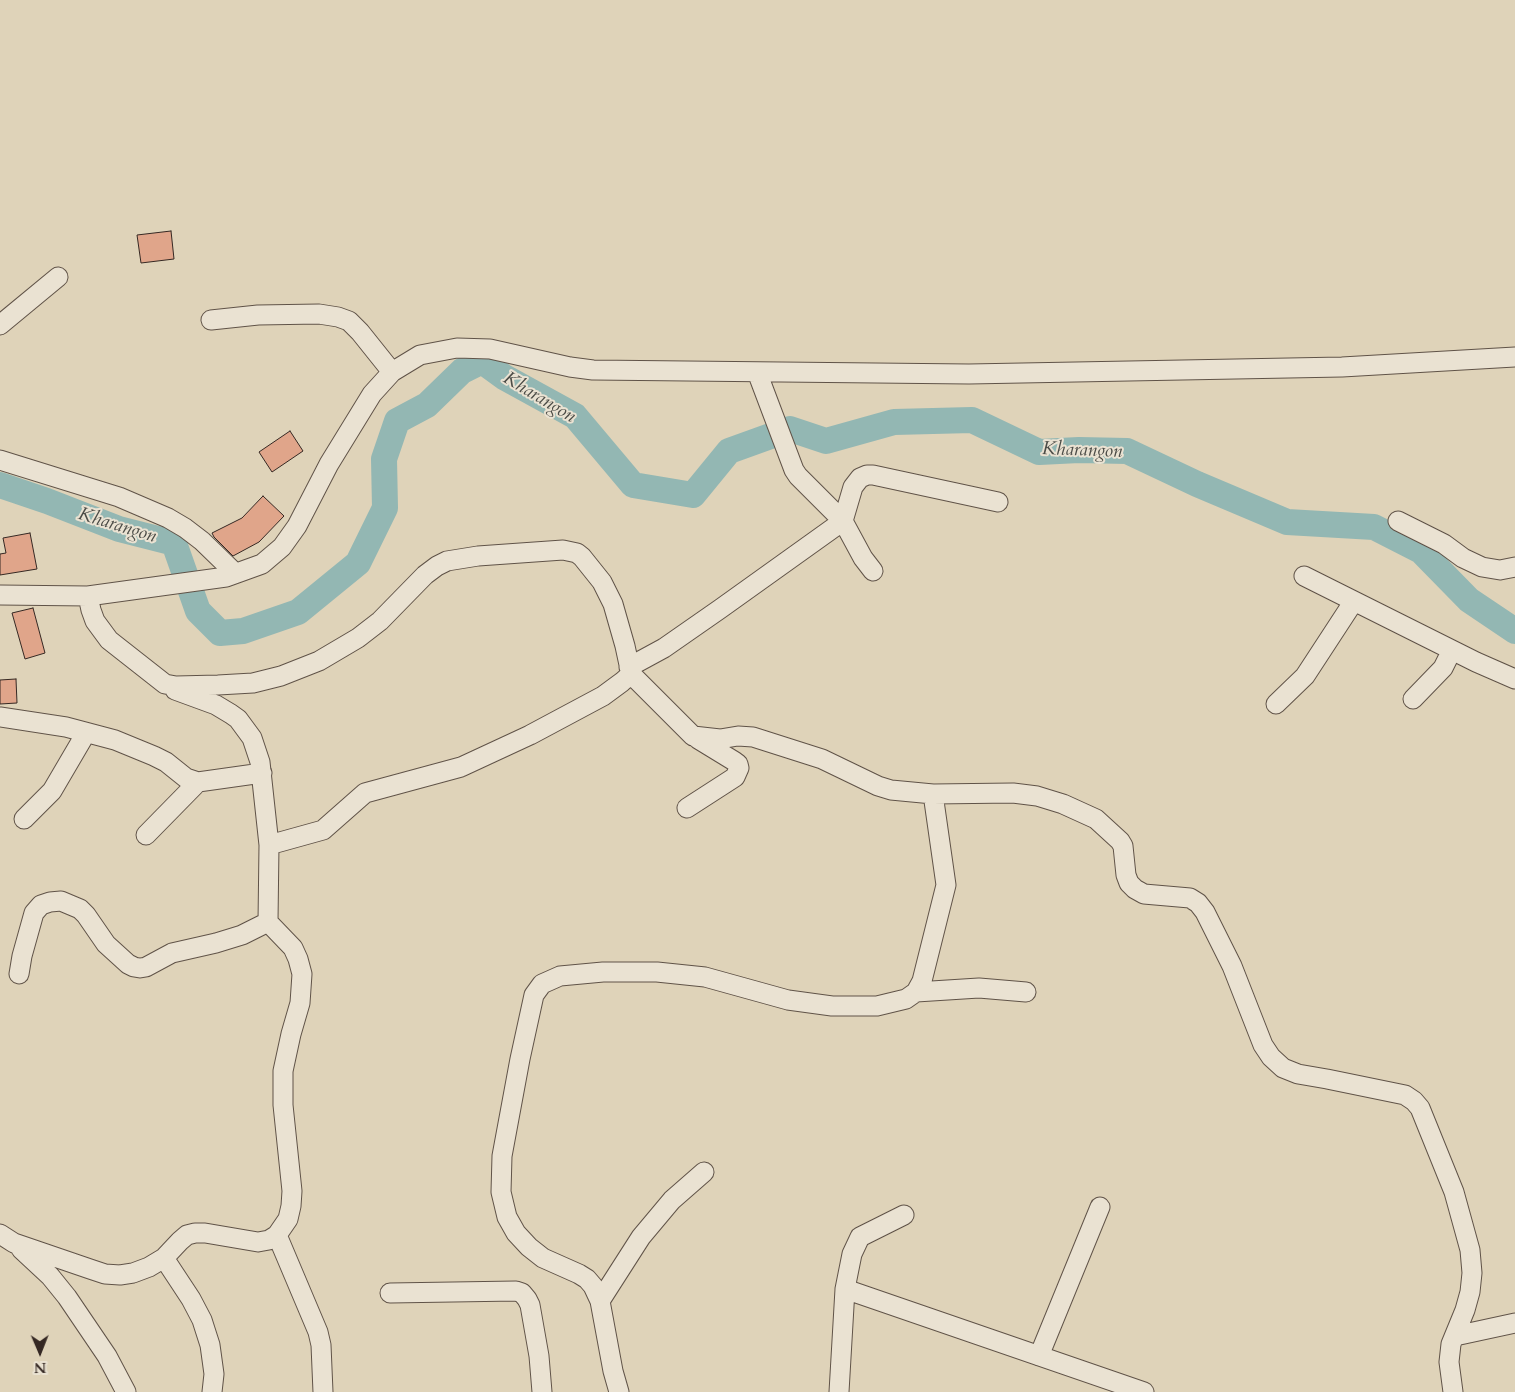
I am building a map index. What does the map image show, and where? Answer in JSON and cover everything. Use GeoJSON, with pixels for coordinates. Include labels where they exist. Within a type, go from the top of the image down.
{"type":"FeatureCollection","features":[{"type":"Feature","properties":{"kind":"street"},"geometry":{"type":"LineString","coordinates":[[0,325],[58,277]]}},
{"type":"Feature","properties":{"kind":"street"},"geometry":{"type":"LineString","coordinates":[[210,320],[258,315],[319,314],[338,317],[349,321],[360,332],[392,372]]}},
{"type":"Feature","properties":{"kind":"street"},"geometry":{"type":"LineString","coordinates":[[0,595],[88,596],[230,575],[262,564],[282,547],[297,526],[329,464],[372,394],[392,372],[420,355],[457,348],[490,348],[570,367],[593,370],[757,372],[998,374],[1342,367],[1515,357]]}},
{"type":"Feature","properties":{"kind":"street"},"geometry":{"type":"LineString","coordinates":[[757,372],[790,462],[798,476],[843,521],[863,558],[873,571]]}},
{"type":"Feature","properties":{"kind":"street"},"geometry":{"type":"LineString","coordinates":[[0,460],[119,497],[168,518],[202,541],[230,575]]}},
{"type":"Feature","properties":{"kind":"street"},"geometry":{"type":"LineString","coordinates":[[268,845],[322,830],[365,793],[460,767],[530,735],[603,696],[630,671],[843,521],[853,486],[860,478],[873,475],[998,502]]}},
{"type":"Feature","properties":{"kind":"street"},"geometry":{"type":"LineString","coordinates":[[1398,521],[1444,544],[1463,558],[1482,567],[1500,570],[1515,567]]}},
{"type":"Feature","properties":{"kind":"street"},"geometry":{"type":"LineString","coordinates":[[166,684],[176,686],[253,683],[281,676],[319,661],[358,638],[380,621],[426,575],[437,566],[448,561],[478,556],[563,550],[576,553],[582,557],[602,582],[613,604],[630,671],[693,736],[738,764],[739,768],[735,777],[687,808]]}},
{"type":"Feature","properties":{"kind":"street"},"geometry":{"type":"LineString","coordinates":[[1304,576],[1452,650],[1515,679]]}},
{"type":"Feature","properties":{"kind":"street"},"geometry":{"type":"LineString","coordinates":[[7,1239],[104,1274],[132,1274],[164,1258],[186,1235],[195,1233],[258,1242],[269,1240],[277,1236],[283,1228],[288,1219],[291,1206],[292,1191],[282,1088],[283,1071],[300,1004],[302,974],[293,948],[268,922],[268,845],[262,773],[257,751],[252,738],[232,714],[216,705],[179,692],[109,640],[95,621],[88,596]]}},
{"type":"Feature","properties":{"kind":"street"},"geometry":{"type":"LineString","coordinates":[[1276,704],[1305,676],[1354,601]]}},
{"type":"Feature","properties":{"kind":"street"},"geometry":{"type":"LineString","coordinates":[[1414,699],[1443,668],[1452,650]]}},
{"type":"Feature","properties":{"kind":"street"},"geometry":{"type":"LineString","coordinates":[[0,717],[48,724],[115,740],[166,762],[186,778],[198,782],[262,773]]}},
{"type":"Feature","properties":{"kind":"street"},"geometry":{"type":"LineString","coordinates":[[24,819],[52,791],[86,732]]}},
{"type":"Feature","properties":{"kind":"street"},"geometry":{"type":"LineString","coordinates":[[693,736],[712,739],[738,736],[753,737],[822,759],[878,786],[891,790],[933,794],[1013,793],[1037,796],[1063,804],[1096,819],[1120,841],[1123,846],[1126,875],[1129,883],[1135,889],[1144,894],[1190,898],[1198,903],[1202,907],[1232,966],[1263,1045],[1271,1058],[1283,1068],[1298,1074],[1405,1094],[1414,1100],[1420,1108],[1454,1192],[1470,1250],[1472,1273],[1470,1292],[1451,1344],[1449,1362],[1453,1392]]}},
{"type":"Feature","properties":{"kind":"street"},"geometry":{"type":"LineString","coordinates":[[146,835],[198,782]]}},
{"type":"Feature","properties":{"kind":"street"},"geometry":{"type":"LineString","coordinates":[[619,1392],[613,1371],[600,1301],[593,1286],[580,1274],[543,1258],[516,1234],[507,1217],[501,1192],[502,1156],[534,995],[542,984],[560,976],[603,972],[657,972],[705,977],[788,1000],[832,1006],[877,1006],[906,999],[916,992],[925,972],[946,885],[933,794]]}},
{"type":"Feature","properties":{"kind":"street"},"geometry":{"type":"LineString","coordinates":[[19,974],[34,913],[41,905],[50,902],[61,901],[80,909],[106,944],[134,968],[146,967],[172,953],[242,935],[268,922]]}},
{"type":"Feature","properties":{"kind":"street"},"geometry":{"type":"LineString","coordinates":[[916,992],[979,988],[1026,992]]}},
{"type":"Feature","properties":{"kind":"street"},"geometry":{"type":"LineString","coordinates":[[600,1301],[641,1237],[672,1200],[704,1172]]}},
{"type":"Feature","properties":{"kind":"street"},"geometry":{"type":"LineString","coordinates":[[1039,1356],[1100,1207]]}},
{"type":"Feature","properties":{"kind":"street"},"geometry":{"type":"LineString","coordinates":[[840,1392],[845,1289],[852,1254],[860,1237],[904,1215]]}},
{"type":"Feature","properties":{"kind":"street"},"geometry":{"type":"LineString","coordinates":[[277,1236],[318,1332],[321,1345],[323,1392]]}},
{"type":"Feature","properties":{"kind":"street"},"geometry":{"type":"LineString","coordinates":[[7,1239],[50,1276],[68,1297],[107,1356],[126,1392]]}},
{"type":"Feature","properties":{"kind":"street"},"geometry":{"type":"LineString","coordinates":[[164,1258],[191,1299],[202,1320],[210,1345],[214,1374],[212,1392]]}},
{"type":"Feature","properties":{"kind":"street"},"geometry":{"type":"LineString","coordinates":[[845,1289],[1144,1392]]}},
{"type":"Feature","properties":{"kind":"street"},"geometry":{"type":"LineString","coordinates":[[390,1293],[516,1291],[522,1294],[530,1305],[539,1356],[542,1392]]}},
{"type":"Feature","properties":{"kind":"street"},"geometry":{"type":"LineString","coordinates":[[1454,1336],[1515,1322]]}},
{"type":"Feature","properties":{"kind":"building"},"geometry":{"type":"Polygon","coordinates":[[[171,231],[174,259],[141,263],[137,235],[171,231]]]}},
{"type":"Feature","properties":{"kind":"building"},"geometry":{"type":"Polygon","coordinates":[[[290,431],[303,451],[272,472],[259,452],[290,431]]]}},
{"type":"Feature","properties":{"kind":"building"},"geometry":{"type":"Polygon","coordinates":[[[263,496],[284,516],[259,542],[233,556],[212,533],[242,518],[263,496]]]}},
{"type":"Feature","properties":{"kind":"building"},"geometry":{"type":"Polygon","coordinates":[[[30,533],[37,569],[0,575],[0,554],[6,553],[3,538],[30,533]]]}},
{"type":"Feature","properties":{"kind":"building"},"geometry":{"type":"Polygon","coordinates":[[[33,608],[45,653],[25,659],[12,613],[33,608]]]}},
{"type":"Feature","properties":{"kind":"building"},"geometry":{"type":"Polygon","coordinates":[[[16,679],[17,703],[0,704],[0,680],[16,679]]]}},
{"type":"Feature","properties":{"kind":"waterway","name":"Kharangon"},"geometry":{"type":"LineString","coordinates":[[0,485],[119,529],[174,543],[198,611],[220,633],[243,631],[298,612],[358,563],[385,508],[384,459],[397,421],[427,405],[462,371],[482,361],[504,377],[575,416],[633,485],[693,495],[729,451],[790,429],[826,441],[894,422],[972,420],[1039,452],[1079,450],[1127,451],[1197,484],[1287,522],[1374,527],[1421,551],[1469,600],[1515,631]]}}]}
